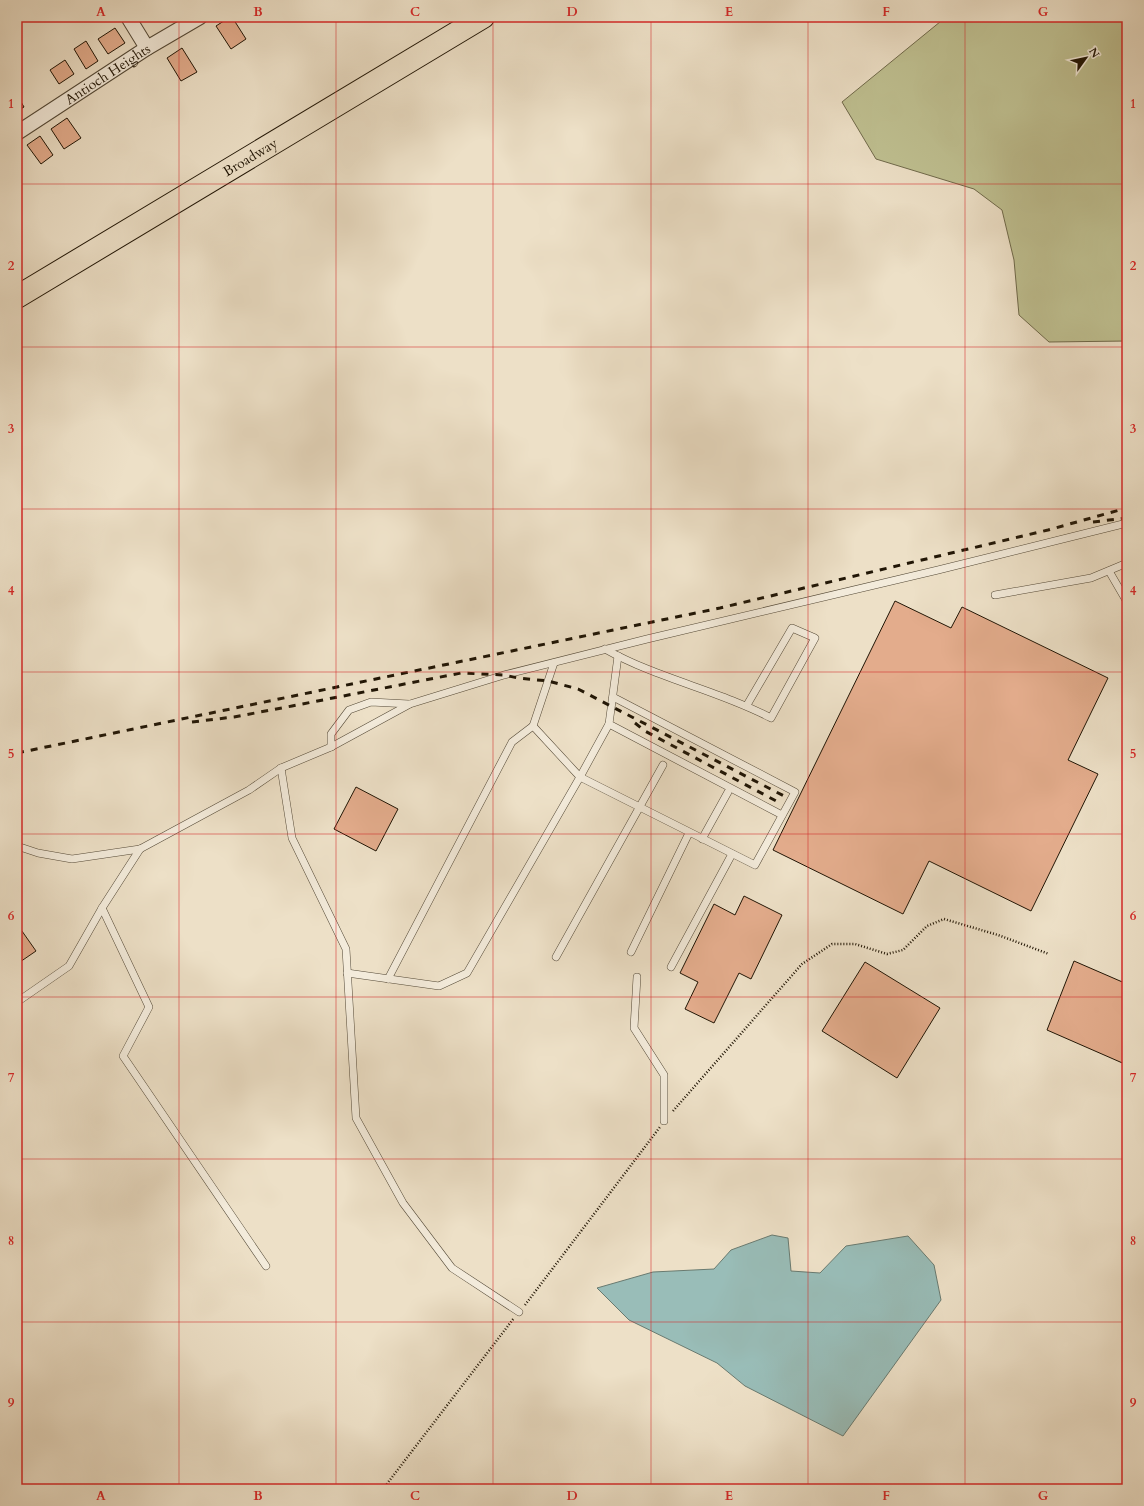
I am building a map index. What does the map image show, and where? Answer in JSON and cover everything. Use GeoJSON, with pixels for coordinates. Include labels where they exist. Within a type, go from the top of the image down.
{"type":"FeatureCollection","features":[{"type":"Feature","properties":{"kind":"main road","name":"Broadway"},"geometry":{"type":"LineString","coordinates":[[17,296],[483,17]]}},
{"type":"Feature","properties":{"kind":"street"},"geometry":{"type":"LineString","coordinates":[[128,17],[147,48]]}},
{"type":"Feature","properties":{"kind":"street","name":"Antioch Heights"},"geometry":{"type":"LineString","coordinates":[[17,133],[147,48],[200,17]]}},
{"type":"Feature","properties":{"kind":"lane"},"geometry":{"type":"LineString","coordinates":[[17,846],[38,853],[72,859],[140,849],[249,790],[281,768],[331,747],[410,704],[504,675],[605,649],[1127,523]]}},
{"type":"Feature","properties":{"kind":"lane"},"geometry":{"type":"LineString","coordinates":[[995,595],[1092,578],[1127,563]]}},
{"type":"Feature","properties":{"kind":"lane"},"geometry":{"type":"LineString","coordinates":[[1109,570],[1127,602]]}},
{"type":"Feature","properties":{"kind":"lane"},"geometry":{"type":"LineString","coordinates":[[605,649],[633,665],[747,705],[771,718],[815,638],[792,628],[747,705]]}},
{"type":"Feature","properties":{"kind":"lane"},"geometry":{"type":"LineString","coordinates":[[347,973],[439,986],[467,973],[609,724],[618,656]]}},
{"type":"Feature","properties":{"kind":"lane"},"geometry":{"type":"LineString","coordinates":[[388,979],[512,742],[533,726],[554,663]]}},
{"type":"Feature","properties":{"kind":"lane"},"geometry":{"type":"LineString","coordinates":[[533,726],[580,777],[755,865],[795,792],[613,697]]}},
{"type":"Feature","properties":{"kind":"lane"},"geometry":{"type":"LineString","coordinates":[[331,747],[331,734],[349,710],[372,702],[410,704]]}},
{"type":"Feature","properties":{"kind":"lane"},"geometry":{"type":"LineString","coordinates":[[609,724],[782,815]]}},
{"type":"Feature","properties":{"kind":"lane"},"geometry":{"type":"LineString","coordinates":[[556,956],[663,765]]}},
{"type":"Feature","properties":{"kind":"lane"},"geometry":{"type":"LineString","coordinates":[[281,768],[292,838],[346,949],[356,1118],[403,1203],[452,1268],[519,1312]]}},
{"type":"Feature","properties":{"kind":"lane"},"geometry":{"type":"LineString","coordinates":[[702,839],[728,792]]}},
{"type":"Feature","properties":{"kind":"lane"},"geometry":{"type":"LineString","coordinates":[[631,952],[689,833]]}},
{"type":"Feature","properties":{"kind":"lane"},"geometry":{"type":"LineString","coordinates":[[17,1002],[69,966],[102,908],[140,849]]}},
{"type":"Feature","properties":{"kind":"lane"},"geometry":{"type":"LineString","coordinates":[[671,967],[732,854]]}},
{"type":"Feature","properties":{"kind":"lane"},"geometry":{"type":"LineString","coordinates":[[102,908],[149,1007],[123,1056],[266,1266]]}},
{"type":"Feature","properties":{"kind":"lane"},"geometry":{"type":"LineString","coordinates":[[638,977],[634,1028],[664,1075],[664,1121]]}},
{"type":"Feature","properties":{"kind":"path"},"geometry":{"type":"LineString","coordinates":[[383,1489],[664,1121],[802,964],[832,944],[855,944],[887,954],[903,950],[927,926],[944,919],[998,935],[1049,954]]}},
{"type":"Feature","properties":{"kind":"green space"},"geometry":{"type":"Polygon","coordinates":[[[946,17],[1127,17],[1127,341],[1049,342],[1019,315],[1014,260],[1002,210],[974,189],[876,159],[842,102],[946,17]]]}},
{"type":"Feature","properties":{"kind":"water"},"geometry":{"type":"Polygon","coordinates":[[[772,1235],[788,1238],[791,1271],[820,1273],[846,1246],[908,1236],[934,1265],[941,1300],[843,1436],[745,1386],[717,1363],[629,1320],[597,1288],[653,1272],[714,1269],[731,1250],[772,1235]]]}},
{"type":"Feature","properties":{"kind":"building"},"geometry":{"type":"Polygon","coordinates":[[[232,17],[246,39],[231,49],[216,26],[232,17]]]}},
{"type":"Feature","properties":{"kind":"building"},"geometry":{"type":"Polygon","coordinates":[[[115,28],[125,43],[108,54],[98,39],[115,28]]]}},
{"type":"Feature","properties":{"kind":"building"},"geometry":{"type":"Polygon","coordinates":[[[86,41],[98,61],[86,69],[74,49],[86,41]]]}},
{"type":"Feature","properties":{"kind":"building"},"geometry":{"type":"Polygon","coordinates":[[[182,48],[197,72],[181,81],[167,58],[182,48]]]}},
{"type":"Feature","properties":{"kind":"building"},"geometry":{"type":"Polygon","coordinates":[[[65,60],[74,74],[59,84],[50,70],[65,60]]]}},
{"type":"Feature","properties":{"kind":"building"},"geometry":{"type":"Polygon","coordinates":[[[17,95],[24,107],[17,111],[17,95]]]}},
{"type":"Feature","properties":{"kind":"building"},"geometry":{"type":"Polygon","coordinates":[[[67,118],[81,138],[64,149],[51,129],[67,118]]]}},
{"type":"Feature","properties":{"kind":"building"},"geometry":{"type":"Polygon","coordinates":[[[40,136],[53,155],[41,164],[27,145],[40,136]]]}},
{"type":"Feature","properties":{"kind":"building"},"geometry":{"type":"Polygon","coordinates":[[[895,601],[951,628],[962,607],[1108,678],[1068,760],[1098,774],[1031,911],[929,861],[903,914],[773,850],[895,601]]]}},
{"type":"Feature","properties":{"kind":"building"},"geometry":{"type":"Polygon","coordinates":[[[356,787],[398,809],[376,851],[334,829],[356,787]]]}},
{"type":"Feature","properties":{"kind":"building"},"geometry":{"type":"Polygon","coordinates":[[[744,896],[782,915],[751,979],[739,973],[714,1023],[685,1009],[698,982],[680,973],[714,904],[735,915],[744,896]]]}},
{"type":"Feature","properties":{"kind":"building"},"geometry":{"type":"Polygon","coordinates":[[[17,924],[36,951],[17,964],[17,924]]]}},
{"type":"Feature","properties":{"kind":"building"},"geometry":{"type":"Polygon","coordinates":[[[1074,961],[1127,984],[1127,1065],[1047,1030],[1074,961]]]}},
{"type":"Feature","properties":{"kind":"building"},"geometry":{"type":"Polygon","coordinates":[[[865,962],[940,1008],[897,1078],[822,1031],[865,962]]]}},
{"type":"Feature","properties":{"kind":"railway"},"geometry":{"type":"LineString","coordinates":[[17,753],[720,608],[1048,530],[1127,508]]}},
{"type":"Feature","properties":{"kind":"railway"},"geometry":{"type":"LineString","coordinates":[[1093,522],[1127,518]]}},
{"type":"Feature","properties":{"kind":"railway"},"geometry":{"type":"LineString","coordinates":[[192,722],[234,717],[461,673],[504,675],[548,681],[578,689],[784,796]]}},
{"type":"Feature","properties":{"kind":"railway"},"geometry":{"type":"LineString","coordinates":[[635,723],[645,731],[778,802]]}}]}
